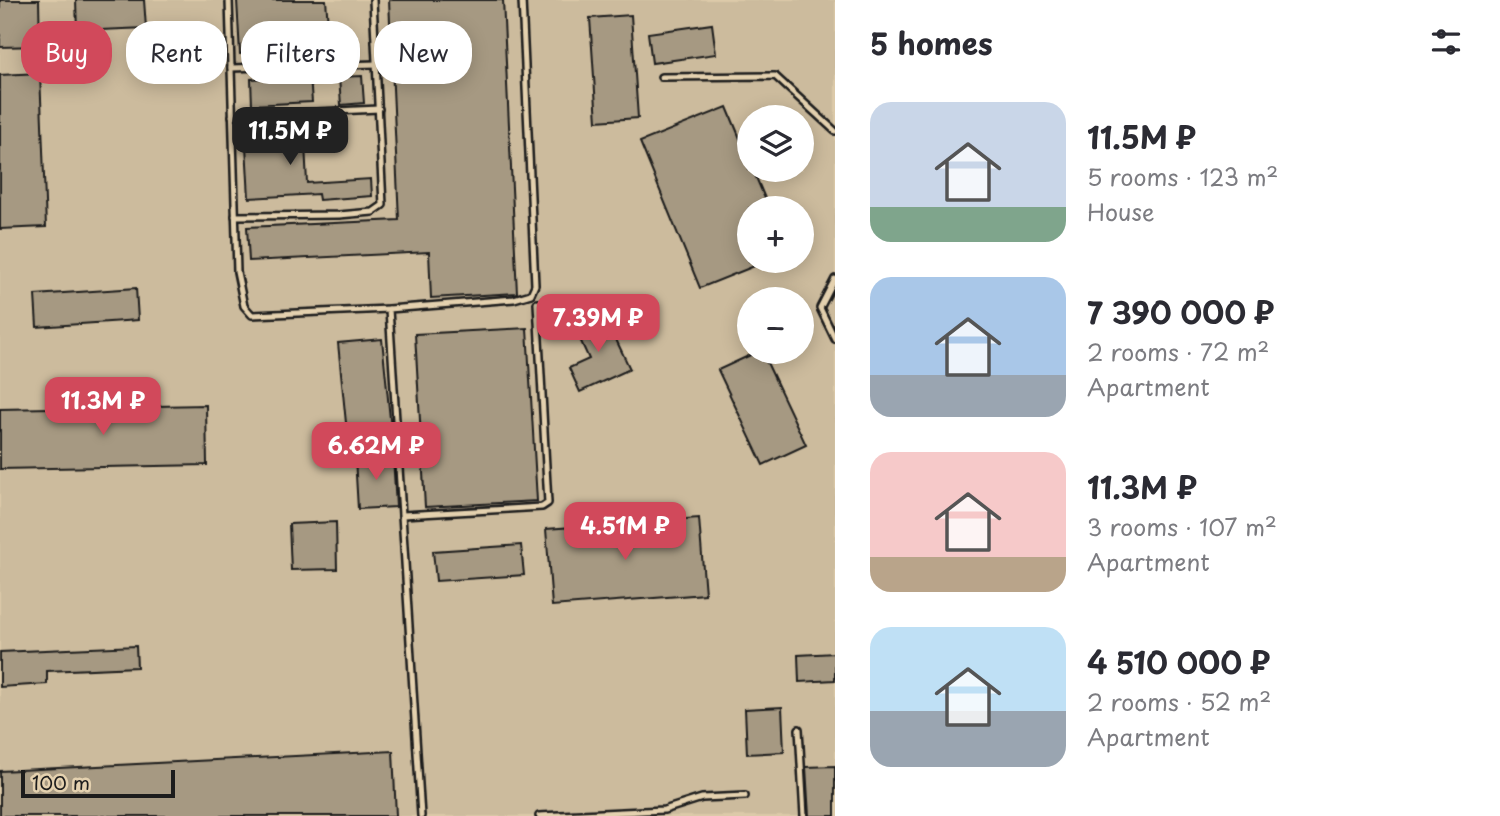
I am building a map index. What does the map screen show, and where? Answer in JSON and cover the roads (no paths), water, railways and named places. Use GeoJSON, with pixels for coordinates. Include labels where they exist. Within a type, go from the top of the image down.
{"type":"FeatureCollection","features":[{"type":"Feature","properties":{"kind":"lane"},"geometry":{"type":"LineString","coordinates":[[229,0],[237,272],[244,306],[252,315],[389,309],[514,299],[531,294],[535,285],[522,0]]}},
{"type":"Feature","properties":{"kind":"lane"},"geometry":{"type":"LineString","coordinates":[[373,0],[374,21]]}},
{"type":"Feature","properties":{"kind":"lane"},"geometry":{"type":"LineString","coordinates":[[231,68],[374,64]]}},
{"type":"Feature","properties":{"kind":"lane"},"geometry":{"type":"LineString","coordinates":[[661,77],[775,76],[835,131]]}},
{"type":"Feature","properties":{"kind":"lane"},"geometry":{"type":"LineString","coordinates":[[236,216],[340,215],[373,212],[383,205],[378,84]]}},
{"type":"Feature","properties":{"kind":"lane"},"geometry":{"type":"LineString","coordinates":[[232,116],[379,109]]}},
{"type":"Feature","properties":{"kind":"lane"},"geometry":{"type":"LineString","coordinates":[[835,279],[820,308],[835,339]]}},
{"type":"Feature","properties":{"kind":"lane"},"geometry":{"type":"LineString","coordinates":[[403,515],[541,507],[548,503],[537,303]]}},
{"type":"Feature","properties":{"kind":"lane"},"geometry":{"type":"LineString","coordinates":[[389,309],[421,816]]}},
{"type":"Feature","properties":{"kind":"lane"},"geometry":{"type":"LineString","coordinates":[[799,729],[804,816]]}},
{"type":"Feature","properties":{"kind":"lane"},"geometry":{"type":"LineString","coordinates":[[539,816],[664,810],[702,799],[745,796]]}}]}
